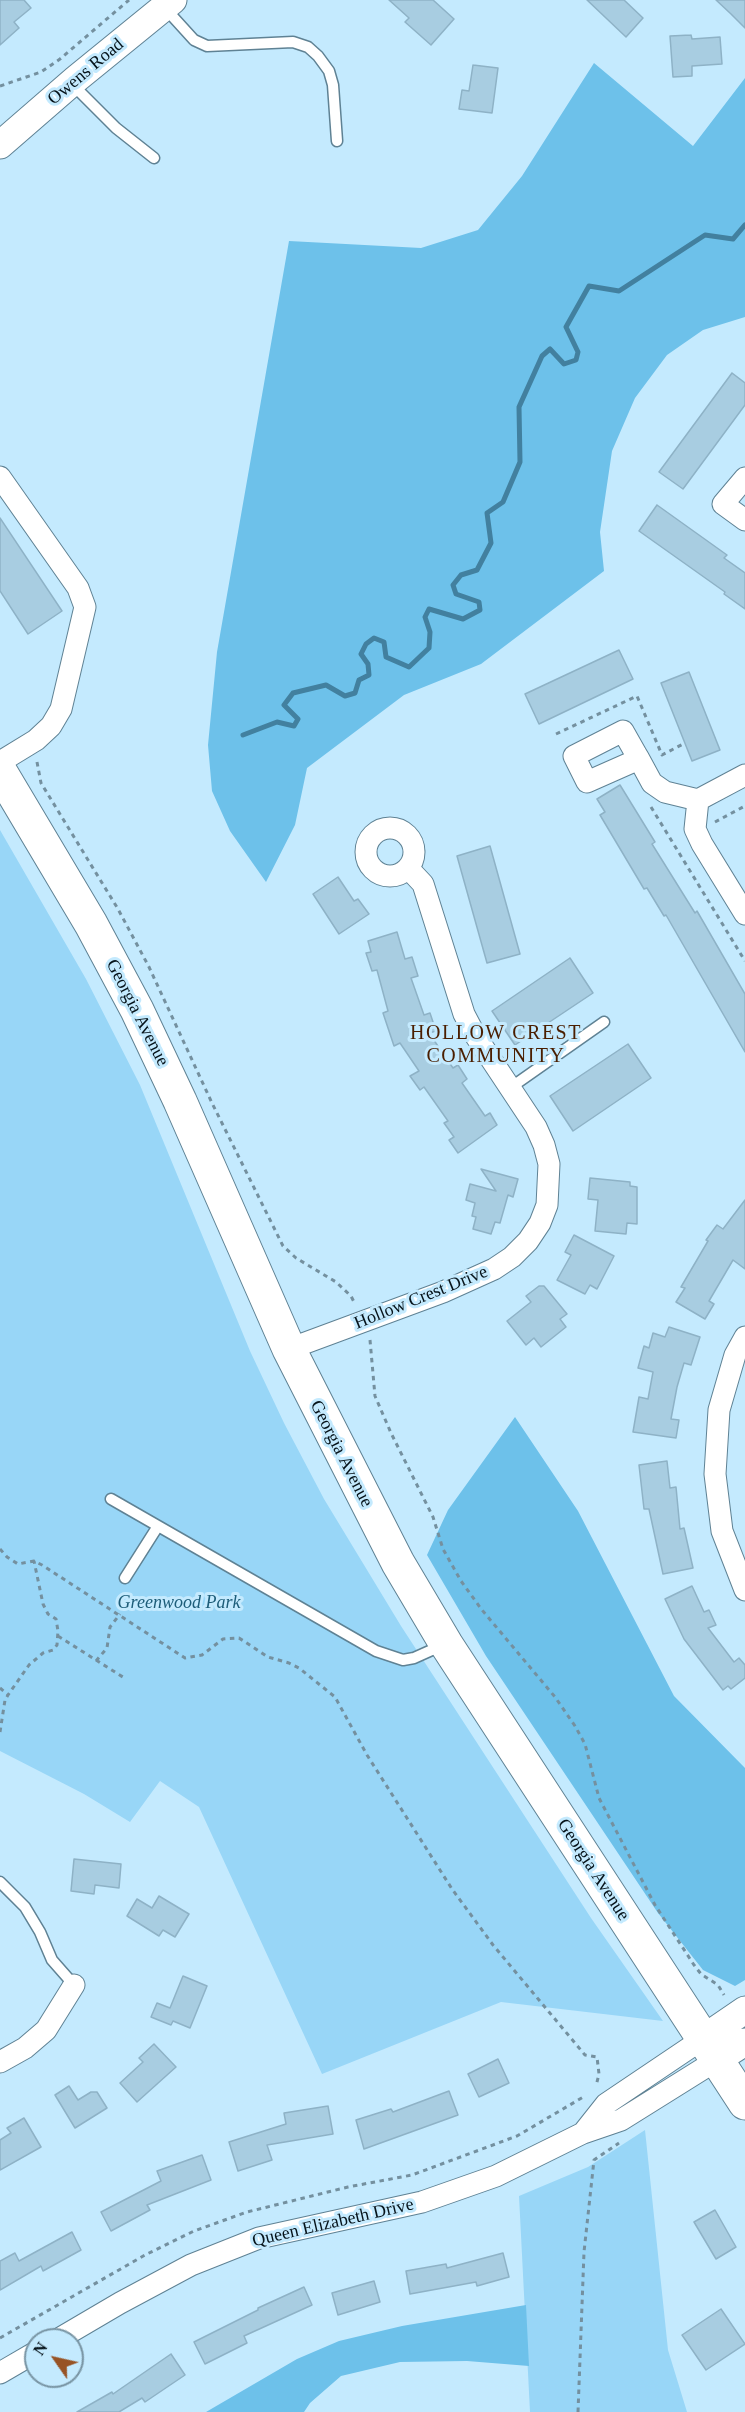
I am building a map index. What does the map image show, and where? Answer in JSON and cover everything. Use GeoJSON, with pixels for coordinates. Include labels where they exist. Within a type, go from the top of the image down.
{"type":"FeatureCollection","features":[{"type":"Feature","properties":{"kind":"main road","name":"Georgia Avenue"},"geometry":{"type":"LineString","coordinates":[[0,771],[91,924],[136,1010],[180,1101],[289,1349],[398,1563],[446,1644],[745,2103]]}},
{"type":"Feature","properties":{"kind":"street","name":"Owens Road"},"geometry":{"type":"LineString","coordinates":[[0,145],[71,83],[168,4]]}},
{"type":"Feature","properties":{"kind":"street"},"geometry":{"type":"LineString","coordinates":[[0,477],[78,588],[85,607],[61,709],[51,726],[36,740],[0,762]]}},
{"type":"Feature","properties":{"kind":"street"},"geometry":{"type":"LineString","coordinates":[[745,478],[723,504],[745,520]]}},
{"type":"Feature","properties":{"kind":"street"},"geometry":{"type":"LineString","coordinates":[[639,759],[652,783],[666,792],[698,800],[745,775]]}},
{"type":"Feature","properties":{"kind":"street"},"geometry":{"type":"LineString","coordinates":[[698,800],[695,829],[745,915]]}},
{"type":"Feature","properties":{"kind":"street","name":"Hollow Crest Drive"},"geometry":{"type":"LineString","coordinates":[[289,1349],[321,1339],[474,1279],[512,1257],[528,1241],[540,1223],[547,1205],[549,1164],[536,1127],[464,1014],[423,884],[408,868]]}},
{"type":"Feature","properties":{"kind":"street"},"geometry":{"type":"LineString","coordinates":[[745,1337],[735,1356],[719,1410],[715,1474],[722,1531],[745,1590]]}},
{"type":"Feature","properties":{"kind":"street"},"geometry":{"type":"LineString","coordinates":[[0,2062],[25,2048],[46,2030],[74,1985]]}},
{"type":"Feature","properties":{"kind":"street"},"geometry":{"type":"LineString","coordinates":[[710,2049],[734,2003]]}},
{"type":"Feature","properties":{"kind":"street"},"geometry":{"type":"LineString","coordinates":[[710,2049],[745,2042]]}},
{"type":"Feature","properties":{"kind":"street","name":"Queen Elizabeth Drive"},"geometry":{"type":"LineString","coordinates":[[77,2328],[120,2302],[191,2265],[259,2238],[422,2202],[496,2176],[583,2133],[606,2104],[710,2049]]}},
{"type":"Feature","properties":{"kind":"street"},"geometry":{"type":"LineString","coordinates":[[0,2373],[24,2359]]}},
{"type":"Feature","properties":{"kind":"lane"},"geometry":{"type":"LineString","coordinates":[[168,4],[194,40],[207,46],[235,46],[265,41],[293,42],[308,47],[318,56],[328,71],[333,86],[337,141]]}},
{"type":"Feature","properties":{"kind":"lane"},"geometry":{"type":"LineString","coordinates":[[71,83],[116,128],[154,158]]}},
{"type":"Feature","properties":{"kind":"lane"},"geometry":{"type":"LineString","coordinates":[[510,1088],[604,1022]]}},
{"type":"Feature","properties":{"kind":"lane"},"geometry":{"type":"LineString","coordinates":[[111,1499],[343,1633],[390,1657],[403,1660],[414,1658],[446,1644]]}},
{"type":"Feature","properties":{"kind":"lane"},"geometry":{"type":"LineString","coordinates":[[125,1578],[158,1526]]}},
{"type":"Feature","properties":{"kind":"lane"},"geometry":{"type":"LineString","coordinates":[[0,1882],[24,1907],[40,1932],[52,1960],[74,1985]]}},
{"type":"Feature","properties":{"kind":"path"},"geometry":{"type":"LineString","coordinates":[[0,86],[41,72],[60,59],[129,0]]}},
{"type":"Feature","properties":{"kind":"path"},"geometry":{"type":"LineString","coordinates":[[37,761],[41,783],[118,909],[144,957],[212,1103],[283,1246],[296,1258],[336,1282],[351,1296],[359,1310]]}},
{"type":"Feature","properties":{"kind":"path"},"geometry":{"type":"LineString","coordinates":[[650,806],[745,961]]}},
{"type":"Feature","properties":{"kind":"path"},"geometry":{"type":"LineString","coordinates":[[708,826],[745,806]]}},
{"type":"Feature","properties":{"kind":"path"},"geometry":{"type":"LineString","coordinates":[[369,1337],[375,1396],[433,1517],[443,1549],[461,1581],[482,1610],[555,1697],[575,1725],[585,1744],[599,1798],[655,1905],[701,1974],[718,1985],[734,2003]]}},
{"type":"Feature","properties":{"kind":"path"},"geometry":{"type":"LineString","coordinates":[[0,1549],[18,1564],[34,1562],[120,1614],[184,1658],[202,1655],[223,1640],[239,1638],[268,1657],[299,1668],[335,1697],[367,1755],[452,1888],[493,1945],[585,2055],[597,2057],[596,2087]]}},
{"type":"Feature","properties":{"kind":"path"},"geometry":{"type":"LineString","coordinates":[[0,1732],[5,1700],[8,1695],[29,1665],[57,1645],[56,1619],[48,1614],[43,1604],[34,1562]]}},
{"type":"Feature","properties":{"kind":"path"},"geometry":{"type":"LineString","coordinates":[[96,1661],[107,1648],[110,1627],[120,1614]]}},
{"type":"Feature","properties":{"kind":"path"},"geometry":{"type":"LineString","coordinates":[[58,1636],[126,1679]]}},
{"type":"Feature","properties":{"kind":"path"},"geometry":{"type":"LineString","coordinates":[[0,1688],[8,1695]]}},
{"type":"Feature","properties":{"kind":"path"},"geometry":{"type":"LineString","coordinates":[[578,2412],[584,2252],[594,2160]]}},
{"type":"Feature","properties":{"kind":"green space","name":"Greenwood Park"},"geometry":{"type":"Polygon","coordinates":[[[0,830],[86,979],[140,1085],[250,1351],[324,1499],[401,1626],[591,1918],[663,2021],[501,2002],[322,2074],[199,1807],[160,1781],[130,1822],[84,1794],[0,1751],[0,830]]]}},
{"type":"Feature","properties":{"kind":"green space"},"geometry":{"type":"Polygon","coordinates":[[[645,2130],[668,2350],[687,2412],[530,2412],[519,2196],[588,2167],[645,2130]]]}},
{"type":"Feature","properties":{"kind":"shaded area"},"geometry":{"type":"Polygon","coordinates":[[[594,63],[693,146],[745,78],[745,317],[703,330],[667,355],[635,398],[612,451],[600,532],[604,571],[481,664],[404,695],[307,768],[295,825],[266,882],[230,831],[212,791],[208,745],[217,652],[289,241],[421,248],[478,230],[522,176],[594,63]]]}},
{"type":"Feature","properties":{"kind":"shaded area"},"geometry":{"type":"Polygon","coordinates":[[[515,1417],[578,1511],[674,1696],[745,1768],[745,1980],[735,1986],[703,1970],[658,1913],[486,1656],[427,1555],[448,1510],[515,1417]]]}},
{"type":"Feature","properties":{"kind":"shaded area"},"geometry":{"type":"Polygon","coordinates":[[[526,2305],[529,2366],[467,2361],[400,2362],[341,2376],[310,2403],[304,2412],[206,2412],[297,2359],[339,2341],[402,2326],[526,2305]]]}},
{"type":"Feature","properties":{"kind":"building"},"geometry":{"type":"Polygon","coordinates":[[[0,0],[24,0],[31,8],[14,22],[19,28],[0,45],[0,0]]]}},
{"type":"Feature","properties":{"kind":"building"},"geometry":{"type":"Polygon","coordinates":[[[389,0],[433,0],[454,19],[431,45],[405,22],[409,18],[389,0]]]}},
{"type":"Feature","properties":{"kind":"building"},"geometry":{"type":"Polygon","coordinates":[[[587,0],[624,0],[643,18],[626,37],[587,0]]]}},
{"type":"Feature","properties":{"kind":"building"},"geometry":{"type":"Polygon","coordinates":[[[716,0],[745,0],[745,28],[731,14],[716,0]]]}},
{"type":"Feature","properties":{"kind":"building"},"geometry":{"type":"Polygon","coordinates":[[[691,35],[692,39],[720,37],[722,64],[692,66],[692,76],[673,77],[670,36],[691,35]]]}},
{"type":"Feature","properties":{"kind":"building"},"geometry":{"type":"Polygon","coordinates":[[[473,65],[498,68],[492,113],[459,109],[462,90],[469,91],[473,65]]]}},
{"type":"Feature","properties":{"kind":"building"},"geometry":{"type":"Polygon","coordinates":[[[732,373],[745,383],[745,405],[683,489],[659,472],[732,373]]]}},
{"type":"Feature","properties":{"kind":"building"},"geometry":{"type":"Polygon","coordinates":[[[657,505],[727,555],[724,558],[745,573],[745,609],[724,594],[725,592],[639,531],[657,505]]]}},
{"type":"Feature","properties":{"kind":"building"},"geometry":{"type":"Polygon","coordinates":[[[0,518],[62,611],[28,634],[0,591],[0,518]]]}},
{"type":"Feature","properties":{"kind":"building"},"geometry":{"type":"Polygon","coordinates":[[[619,650],[633,679],[539,724],[525,694],[619,650]]]}},
{"type":"Feature","properties":{"kind":"building"},"geometry":{"type":"Polygon","coordinates":[[[689,672],[720,750],[692,761],[661,683],[689,672]]]}},
{"type":"Feature","properties":{"kind":"building"},"geometry":{"type":"Polygon","coordinates":[[[620,785],[655,842],[652,844],[695,913],[697,911],[745,994],[745,1052],[666,915],[664,916],[647,888],[644,889],[600,815],[605,812],[597,799],[620,785]]]}},
{"type":"Feature","properties":{"kind":"building"},"geometry":{"type":"Polygon","coordinates":[[[490,846],[520,954],[487,963],[457,856],[490,846]]]}},
{"type":"Feature","properties":{"kind":"building"},"geometry":{"type":"Polygon","coordinates":[[[338,877],[354,901],[358,899],[369,914],[339,934],[313,894],[338,877]]]}},
{"type":"Feature","properties":{"kind":"building"},"geometry":{"type":"Polygon","coordinates":[[[397,932],[405,959],[412,957],[418,976],[411,978],[424,1015],[430,1013],[436,1031],[429,1033],[453,1068],[458,1065],[467,1079],[462,1083],[485,1116],[490,1113],[497,1125],[458,1153],[449,1140],[454,1137],[444,1123],[448,1121],[424,1087],[420,1090],[410,1076],[419,1071],[400,1043],[394,1046],[383,1013],[388,1011],[377,970],[372,971],[366,953],[371,952],[368,941],[397,932]]]}},
{"type":"Feature","properties":{"kind":"building"},"geometry":{"type":"Polygon","coordinates":[[[570,958],[593,993],[515,1045],[492,1011],[570,958]]]}},
{"type":"Feature","properties":{"kind":"building"},"geometry":{"type":"Polygon","coordinates":[[[628,1044],[651,1078],[573,1131],[550,1096],[628,1044]]]}},
{"type":"Feature","properties":{"kind":"building"},"geometry":{"type":"Polygon","coordinates":[[[481,1169],[518,1179],[513,1197],[508,1195],[500,1223],[495,1222],[491,1234],[473,1229],[476,1217],[472,1216],[475,1203],[466,1200],[470,1184],[496,1191],[481,1169]]]}},
{"type":"Feature","properties":{"kind":"building"},"geometry":{"type":"Polygon","coordinates":[[[590,1178],[630,1182],[630,1186],[637,1187],[637,1224],[627,1223],[626,1234],[595,1231],[598,1200],[588,1199],[590,1178]]]}},
{"type":"Feature","properties":{"kind":"building"},"geometry":{"type":"Polygon","coordinates":[[[745,1200],[745,1269],[733,1260],[709,1301],[714,1304],[705,1319],[676,1302],[685,1288],[681,1287],[708,1241],[706,1240],[717,1225],[723,1229],[745,1200]]]}},
{"type":"Feature","properties":{"kind":"building"},"geometry":{"type":"Polygon","coordinates":[[[574,1235],[614,1256],[597,1289],[590,1285],[585,1294],[557,1280],[571,1255],[565,1252],[574,1235]]]}},
{"type":"Feature","properties":{"kind":"building"},"geometry":{"type":"Polygon","coordinates":[[[539,1286],[544,1286],[567,1314],[560,1319],[566,1327],[541,1347],[534,1338],[526,1345],[507,1321],[531,1302],[526,1296],[539,1286]]]}},
{"type":"Feature","properties":{"kind":"building"},"geometry":{"type":"Polygon","coordinates":[[[669,1327],[700,1337],[691,1365],[684,1363],[677,1387],[671,1419],[679,1420],[676,1438],[633,1432],[639,1397],[648,1399],[653,1372],[638,1368],[644,1346],[649,1348],[653,1333],[665,1337],[669,1327]]]}},
{"type":"Feature","properties":{"kind":"building"},"geometry":{"type":"Polygon","coordinates":[[[667,1461],[670,1488],[676,1487],[680,1529],[684,1528],[693,1568],[663,1574],[649,1509],[644,1509],[639,1465],[667,1461]]]}},
{"type":"Feature","properties":{"kind":"building"},"geometry":{"type":"Polygon","coordinates":[[[692,1586],[704,1612],[709,1610],[716,1625],[708,1628],[734,1662],[739,1658],[745,1665],[745,1678],[731,1689],[728,1686],[723,1690],[684,1639],[665,1599],[692,1586]]]}},
{"type":"Feature","properties":{"kind":"building"},"geometry":{"type":"Polygon","coordinates":[[[74,1859],[121,1864],[119,1888],[95,1885],[94,1894],[71,1891],[74,1859]]]}},
{"type":"Feature","properties":{"kind":"building"},"geometry":{"type":"Polygon","coordinates":[[[159,1896],[189,1914],[175,1937],[163,1930],[159,1936],[127,1916],[137,1899],[152,1908],[159,1896]]]}},
{"type":"Feature","properties":{"kind":"building"},"geometry":{"type":"Polygon","coordinates":[[[183,1976],[207,1986],[190,2028],[173,2021],[171,2025],[151,2017],[157,2003],[170,2008],[183,1976]]]}},
{"type":"Feature","properties":{"kind":"building"},"geometry":{"type":"Polygon","coordinates":[[[154,2044],[176,2067],[137,2102],[120,2083],[143,2062],[139,2058],[154,2044]]]}},
{"type":"Feature","properties":{"kind":"building"},"geometry":{"type":"Polygon","coordinates":[[[498,2059],[509,2083],[479,2097],[468,2074],[498,2059]]]}},
{"type":"Feature","properties":{"kind":"building"},"geometry":{"type":"Polygon","coordinates":[[[69,2086],[78,2100],[91,2092],[97,2092],[107,2108],[75,2128],[55,2095],[69,2086]]]}},
{"type":"Feature","properties":{"kind":"building"},"geometry":{"type":"Polygon","coordinates":[[[449,2091],[458,2115],[364,2149],[356,2120],[391,2109],[393,2112],[449,2091]]]}},
{"type":"Feature","properties":{"kind":"building"},"geometry":{"type":"Polygon","coordinates":[[[328,2106],[333,2134],[267,2145],[272,2160],[238,2171],[229,2142],[286,2124],[284,2113],[328,2106]]]}},
{"type":"Feature","properties":{"kind":"building"},"geometry":{"type":"Polygon","coordinates":[[[24,2118],[41,2147],[0,2170],[0,2140],[11,2133],[7,2128],[24,2118]]]}},
{"type":"Feature","properties":{"kind":"building"},"geometry":{"type":"Polygon","coordinates":[[[202,2155],[211,2180],[147,2205],[150,2210],[111,2231],[101,2212],[161,2181],[157,2171],[202,2155]]]}},
{"type":"Feature","properties":{"kind":"building"},"geometry":{"type":"Polygon","coordinates":[[[715,2210],[736,2247],[716,2259],[694,2222],[715,2210]]]}},
{"type":"Feature","properties":{"kind":"building"},"geometry":{"type":"Polygon","coordinates":[[[72,2232],[81,2250],[43,2271],[41,2266],[0,2290],[0,2261],[15,2253],[19,2261],[72,2232]]]}},
{"type":"Feature","properties":{"kind":"building"},"geometry":{"type":"Polygon","coordinates":[[[503,2253],[509,2277],[477,2286],[476,2282],[410,2294],[406,2271],[446,2264],[447,2268],[503,2253]]]}},
{"type":"Feature","properties":{"kind":"building"},"geometry":{"type":"Polygon","coordinates":[[[374,2281],[380,2302],[338,2315],[332,2293],[374,2281]]]}},
{"type":"Feature","properties":{"kind":"building"},"geometry":{"type":"Polygon","coordinates":[[[304,2287],[312,2305],[244,2336],[247,2343],[205,2364],[194,2342],[304,2287]]]}},
{"type":"Feature","properties":{"kind":"building"},"geometry":{"type":"Polygon","coordinates":[[[721,2309],[745,2344],[706,2370],[682,2335],[721,2309]]]}},
{"type":"Feature","properties":{"kind":"building"},"geometry":{"type":"Polygon","coordinates":[[[171,2354],[185,2375],[145,2402],[142,2398],[119,2412],[77,2412],[112,2392],[113,2394],[171,2354]]]}},
{"type":"Feature","properties":{"kind":"waterway"},"geometry":{"type":"LineString","coordinates":[[243,735],[277,722],[294,726],[298,719],[284,705],[293,693],[326,685],[345,696],[355,693],[359,680],[369,675],[368,664],[361,654],[366,644],[374,638],[384,642],[386,657],[409,667],[429,648],[430,632],[425,617],[429,609],[463,619],[480,610],[479,602],[456,594],[453,585],[461,575],[477,570],[491,543],[487,513],[503,502],[520,462],[519,407],[542,356],[550,349],[564,364],[576,360],[578,352],[566,327],[589,286],[619,291],[705,235],[733,239],[745,225]]}},
{"type":"Feature","properties":{"kind":"district","name":"HOLLOW CREST COMMUNITY"},"geometry":{"type":"Point","coordinates":[496,1046]}}]}
